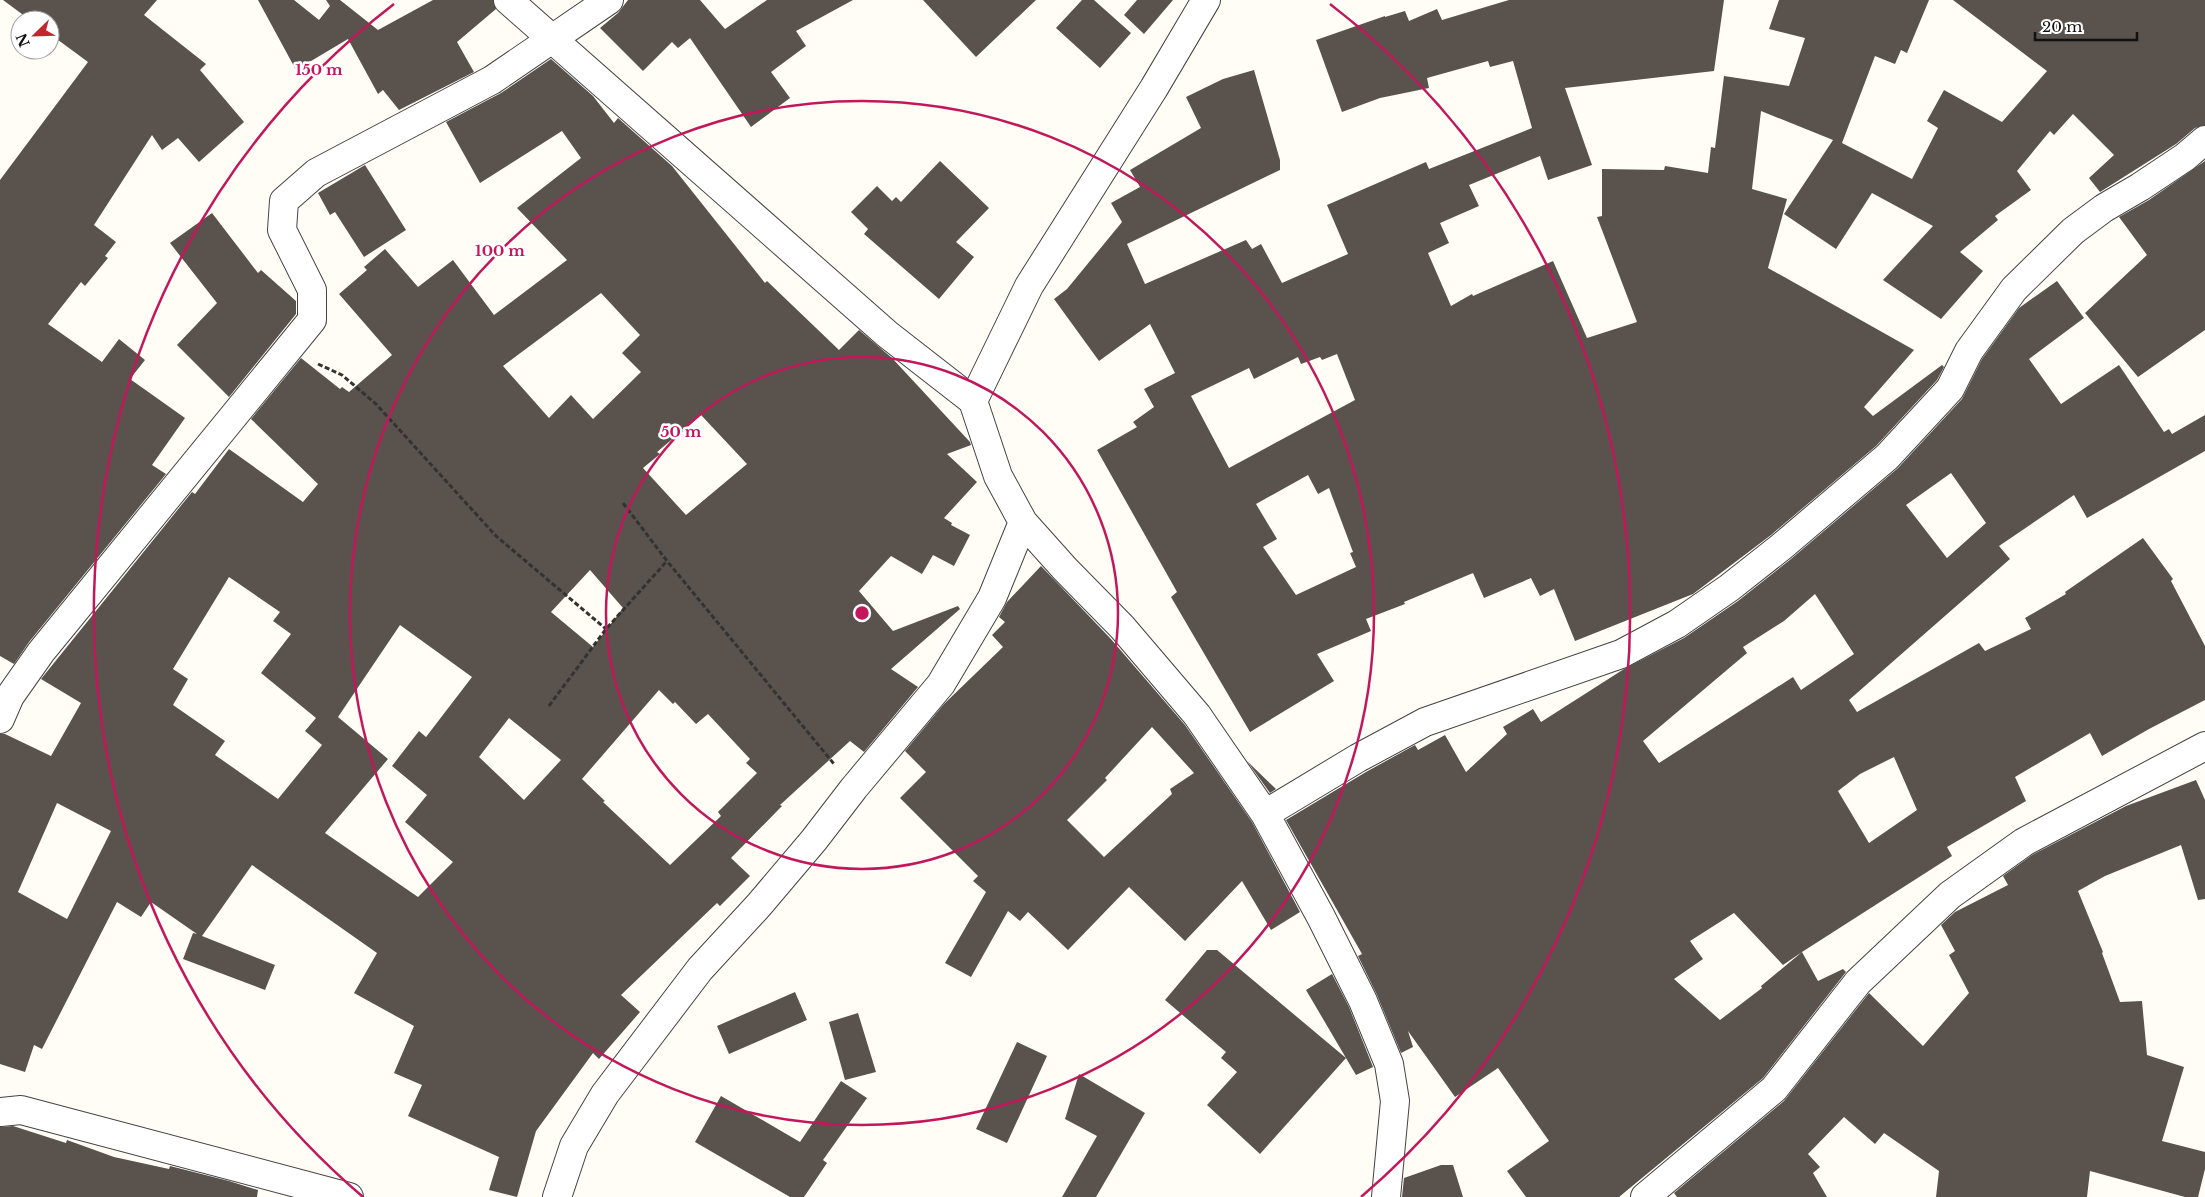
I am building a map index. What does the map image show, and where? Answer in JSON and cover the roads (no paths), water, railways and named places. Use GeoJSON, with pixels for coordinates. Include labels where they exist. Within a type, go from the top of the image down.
{"type":"FeatureCollection","features":[{"type":"Feature","properties":{"kind":"street"},"geometry":{"type":"LineString","coordinates":[[508,0],[887,334],[973,401],[998,476],[1023,522],[1065,569],[1122,627],[1197,715],[1265,814],[1321,917],[1358,993],[1389,1064],[1395,1101],[1386,1197]]}},
{"type":"Feature","properties":{"kind":"street"},"geometry":{"type":"LineString","coordinates":[[0,719],[10,696],[40,652],[312,320],[312,290],[282,230],[284,201],[316,172],[492,80],[608,0]]}},
{"type":"Feature","properties":{"kind":"street"},"geometry":{"type":"LineString","coordinates":[[973,401],[1028,286],[1154,88],[1206,0]]}},
{"type":"Feature","properties":{"kind":"street"},"geometry":{"type":"LineString","coordinates":[[1265,814],[1358,758],[1425,722],[1621,654],[1677,624],[1729,588],[1888,457],[1950,389],[1969,351],[2014,289],[2073,230],[2104,208],[2185,157],[2205,140]]}},
{"type":"Feature","properties":{"kind":"street"},"geometry":{"type":"LineString","coordinates":[[557,1197],[574,1146],[605,1094],[700,970],[759,905],[814,840],[854,788],[941,684],[992,598],[1023,522]]}},
{"type":"Feature","properties":{"kind":"street"},"geometry":{"type":"LineString","coordinates":[[1645,1197],[1774,1089],[1858,982],[1950,895],[2024,842],[2205,746]]}},
{"type":"Feature","properties":{"kind":"street"},"geometry":{"type":"LineString","coordinates":[[0,1112],[21,1110],[349,1197]]}}]}
